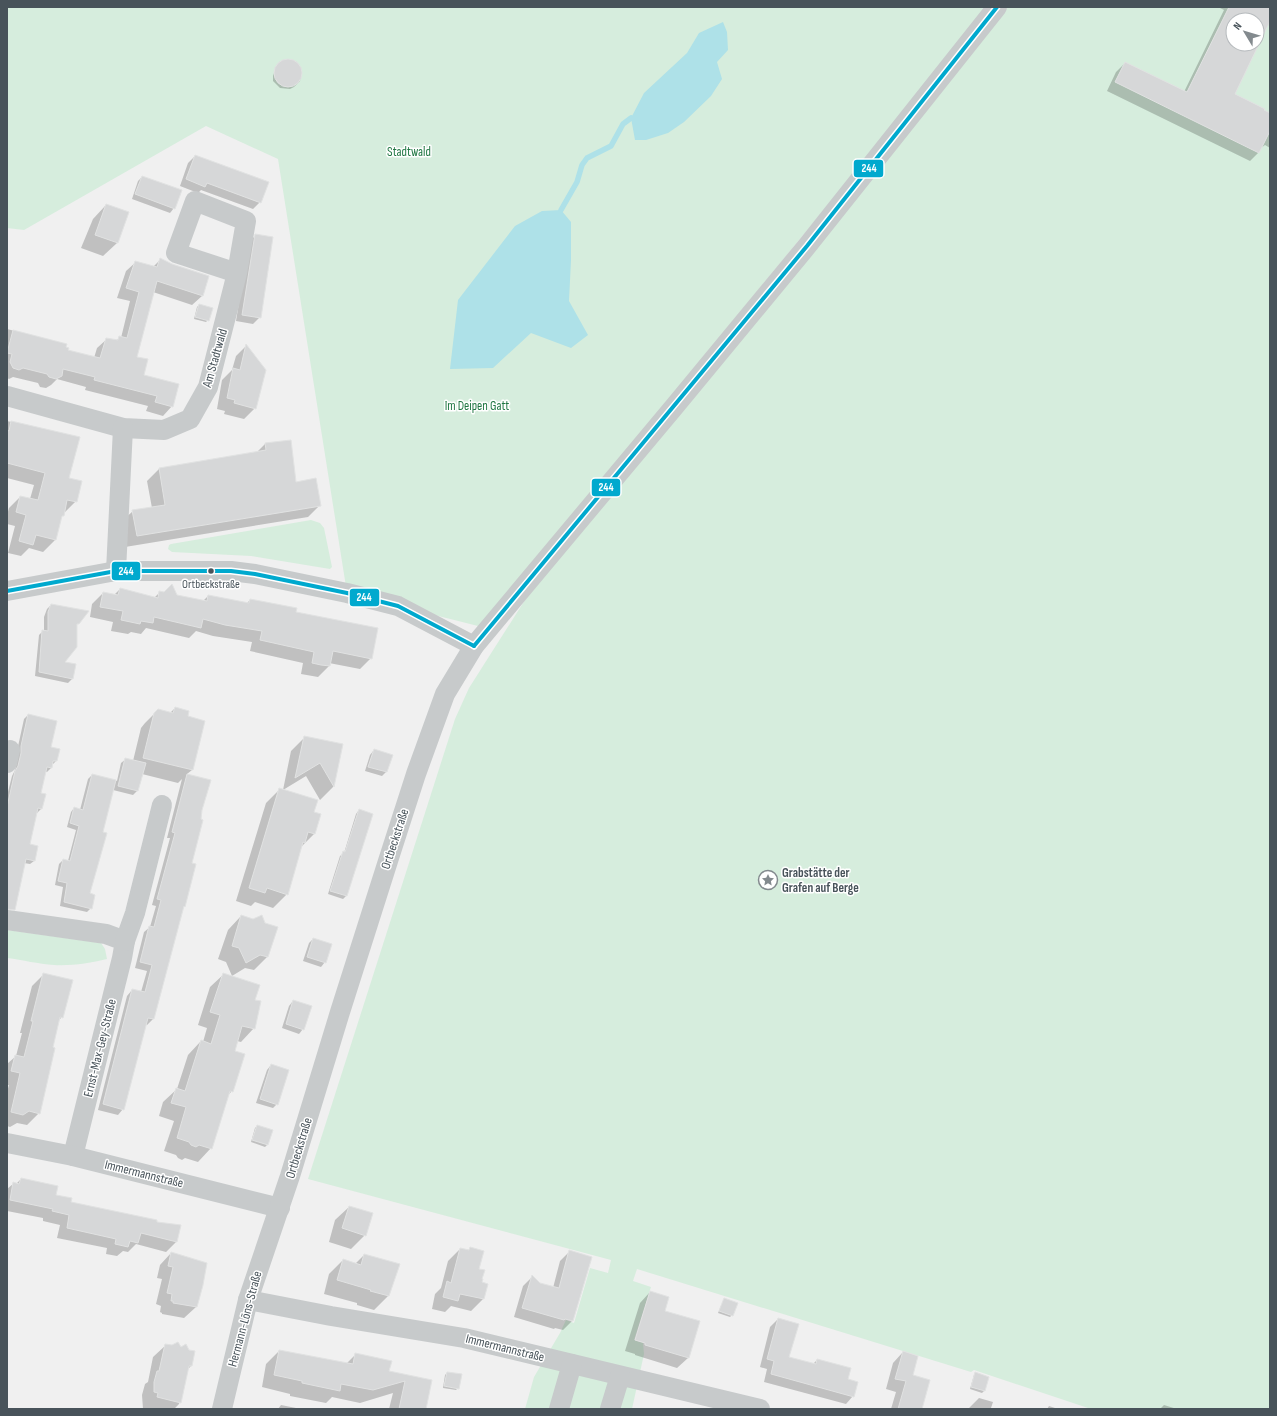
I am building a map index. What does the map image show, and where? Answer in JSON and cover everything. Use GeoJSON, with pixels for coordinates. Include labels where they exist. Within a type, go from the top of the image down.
{"type":"FeatureCollection","features":[{"type":"Feature","properties":{"kind":"street","name":"Ortbeckstraße"},"geometry":{"type":"LineString","coordinates":[[280,1208],[340,1012],[416,774],[445,694],[474,646],[807,246],[997,7]]}},
{"type":"Feature","properties":{"kind":"street","name":"Am Stadtwald"},"geometry":{"type":"LineString","coordinates":[[7,396],[123,428],[164,430],[190,419],[208,387],[237,273]]}},
{"type":"Feature","properties":{"kind":"street"},"geometry":{"type":"LineString","coordinates":[[116,571],[123,428]]}},
{"type":"Feature","properties":{"kind":"street"},"geometry":{"type":"LineString","coordinates":[[7,591],[116,571],[230,571],[263,575],[347,593],[398,606],[474,646]]}},
{"type":"Feature","properties":{"kind":"street","name":"Ernst-Max-Gey-Straße"},"geometry":{"type":"LineString","coordinates":[[73,1156],[125,941],[135,913],[162,805]]}},
{"type":"Feature","properties":{"kind":"street"},"geometry":{"type":"LineString","coordinates":[[7,920],[106,934],[125,941]]}},
{"type":"Feature","properties":{"kind":"street","name":"Immermannstraße"},"geometry":{"type":"LineString","coordinates":[[7,1143],[73,1156],[280,1208]]}},
{"type":"Feature","properties":{"kind":"street","name":"Hermann-Löns-Straße"},"geometry":{"type":"LineString","coordinates":[[222,1409],[248,1300],[280,1208]]}},
{"type":"Feature","properties":{"kind":"street","name":"Immermannstraße"},"geometry":{"type":"LineString","coordinates":[[248,1300],[331,1316],[464,1338],[760,1409]]}},
{"type":"Feature","properties":{"kind":"street"},"geometry":{"type":"LineString","coordinates":[[559,1409],[572,1364]]}},
{"type":"Feature","properties":{"kind":"street"},"geometry":{"type":"LineString","coordinates":[[610,1409],[620,1376]]}},
{"type":"Feature","properties":{"kind":"green space","name":"Stadtwald"},"geometry":{"type":"Polygon","coordinates":[[[7,7],[990,7],[482,627],[347,593],[278,159],[206,126],[24,230],[7,228],[7,7]]]}},
{"type":"Feature","properties":{"kind":"green space"},"geometry":{"type":"Polygon","coordinates":[[[1003,7],[1270,7],[1270,1409],[1091,1409],[974,1370],[971,1372],[637,1269],[633,1281],[651,1287],[634,1340],[643,1343],[644,1354],[632,1409],[525,1409],[534,1377],[566,1320],[574,1323],[590,1268],[608,1273],[611,1260],[308,1179],[455,719],[469,688],[525,600],[1003,7]]]}},
{"type":"Feature","properties":{"kind":"green space"},"geometry":{"type":"Polygon","coordinates":[[[311,520],[320,523],[324,528],[332,567],[330,569],[251,556],[172,552],[168,549],[169,545],[171,544],[311,520]]]}},
{"type":"Feature","properties":{"kind":"green space"},"geometry":{"type":"Polygon","coordinates":[[[7,930],[101,943],[105,949],[107,959],[81,964],[54,965],[7,958],[7,930]]]}},
{"type":"Feature","properties":{"kind":"water"},"geometry":{"type":"Polygon","coordinates":[[[723,22],[727,32],[728,50],[717,62],[722,79],[711,96],[684,122],[668,133],[646,140],[635,140],[631,118],[644,93],[687,53],[699,33],[723,22]]]}},
{"type":"Feature","properties":{"kind":"water"},"geometry":{"type":"Polygon","coordinates":[[[561,210],[571,222],[569,301],[588,335],[571,348],[531,333],[493,368],[450,369],[458,300],[515,226],[542,211],[561,210]]]}},
{"type":"Feature","properties":{"kind":"building"},"geometry":{"type":"Polygon","coordinates":[[[1229,7],[1270,7],[1270,21],[1265,31],[1265,12],[1227,12],[1229,7]]]}},
{"type":"Feature","properties":{"kind":"building"},"geometry":{"type":"Polygon","coordinates":[[[1225,15],[1225,52],[1255,52],[1235,94],[1270,113],[1270,131],[1259,153],[1115,82],[1125,62],[1187,92],[1225,15]]]}},
{"type":"Feature","properties":{"kind":"building"},"geometry":{"type":"Polygon","coordinates":[[[288,59],[298,63],[302,73],[298,83],[288,87],[278,83],[274,73],[278,63],[288,59]]]}},
{"type":"Feature","properties":{"kind":"building"},"geometry":{"type":"Polygon","coordinates":[[[195,155],[269,182],[261,203],[207,183],[205,187],[186,179],[195,155]]]}},
{"type":"Feature","properties":{"kind":"building"},"geometry":{"type":"Polygon","coordinates":[[[142,176],[182,190],[175,209],[135,194],[142,176]]]}},
{"type":"Feature","properties":{"kind":"building"},"geometry":{"type":"Polygon","coordinates":[[[106,204],[129,212],[118,243],[95,235],[106,204]]]}},
{"type":"Feature","properties":{"kind":"building"},"geometry":{"type":"Polygon","coordinates":[[[255,234],[273,237],[261,318],[242,315],[255,234]]]}},
{"type":"Feature","properties":{"kind":"building"},"geometry":{"type":"Polygon","coordinates":[[[160,258],[172,264],[209,276],[203,296],[157,281],[137,357],[148,359],[144,375],[179,384],[173,407],[155,402],[157,396],[94,380],[95,377],[63,369],[62,376],[56,379],[49,377],[47,374],[23,368],[19,370],[13,368],[10,362],[12,354],[7,353],[13,330],[67,344],[66,347],[69,348],[68,350],[100,358],[106,338],[118,340],[119,336],[127,338],[139,292],[126,288],[135,261],[157,267],[160,258]]]}},
{"type":"Feature","properties":{"kind":"building"},"geometry":{"type":"Polygon","coordinates":[[[199,304],[213,308],[209,321],[195,317],[199,304]]]}},
{"type":"Feature","properties":{"kind":"building"},"geometry":{"type":"Polygon","coordinates":[[[246,344],[266,370],[256,409],[234,403],[235,400],[227,398],[233,368],[240,370],[246,344]]]}},
{"type":"Feature","properties":{"kind":"building"},"geometry":{"type":"Polygon","coordinates":[[[11,421],[80,437],[69,478],[82,481],[77,502],[67,500],[64,516],[62,516],[56,540],[36,535],[33,545],[19,541],[26,515],[16,512],[20,496],[38,500],[45,473],[7,463],[7,430],[9,431],[11,421]]]}},
{"type":"Feature","properties":{"kind":"building"},"geometry":{"type":"Polygon","coordinates":[[[291,440],[296,482],[316,478],[321,506],[137,536],[132,510],[165,505],[159,468],[266,450],[265,443],[291,440]]]}},
{"type":"Feature","properties":{"kind":"building"},"geometry":{"type":"Polygon","coordinates":[[[172,584],[177,595],[207,601],[208,595],[249,603],[250,599],[297,608],[296,612],[378,628],[372,659],[333,651],[330,666],[321,665],[312,663],[314,652],[260,640],[262,631],[225,625],[203,619],[201,628],[154,617],[153,623],[141,621],[140,624],[121,620],[123,611],[100,607],[103,592],[118,595],[120,588],[158,598],[159,591],[164,592],[172,584]]]}},
{"type":"Feature","properties":{"kind":"building"},"geometry":{"type":"Polygon","coordinates":[[[51,604],[89,611],[79,624],[77,624],[77,647],[65,662],[76,664],[73,679],[39,672],[42,630],[48,631],[48,612],[51,604]]]}},
{"type":"Feature","properties":{"kind":"building"},"geometry":{"type":"Polygon","coordinates":[[[175,707],[189,711],[188,716],[205,721],[193,770],[143,758],[154,713],[158,709],[173,713],[175,707]]]}},
{"type":"Feature","properties":{"kind":"building"},"geometry":{"type":"Polygon","coordinates":[[[28,714],[57,721],[51,747],[60,749],[57,761],[53,761],[52,768],[47,767],[41,793],[46,794],[42,809],[38,808],[30,844],[38,846],[35,861],[26,859],[15,910],[7,909],[7,807],[15,771],[18,766],[21,753],[21,746],[28,714]]]}},
{"type":"Feature","properties":{"kind":"building"},"geometry":{"type":"Polygon","coordinates":[[[304,736],[343,744],[334,787],[320,763],[295,778],[304,736]]]}},
{"type":"Feature","properties":{"kind":"building"},"geometry":{"type":"Polygon","coordinates":[[[374,749],[393,755],[387,772],[368,767],[374,749]]]}},
{"type":"Feature","properties":{"kind":"building"},"geometry":{"type":"Polygon","coordinates":[[[125,758],[146,763],[138,791],[118,786],[125,758]]]}},
{"type":"Feature","properties":{"kind":"building"},"geometry":{"type":"Polygon","coordinates":[[[92,774],[116,780],[103,832],[107,833],[90,893],[95,895],[92,909],[64,902],[67,883],[58,881],[63,859],[70,861],[79,826],[70,823],[74,807],[83,810],[92,774]]]}},
{"type":"Feature","properties":{"kind":"building"},"geometry":{"type":"Polygon","coordinates":[[[187,774],[211,780],[202,810],[201,819],[203,820],[192,863],[196,864],[154,1019],[148,1018],[124,1110],[103,1104],[132,989],[145,992],[152,965],[140,962],[149,926],[154,927],[161,900],[157,899],[175,833],[172,832],[187,774]]]}},
{"type":"Feature","properties":{"kind":"building"},"geometry":{"type":"Polygon","coordinates":[[[279,788],[318,800],[314,812],[321,814],[315,834],[308,832],[305,843],[303,842],[288,895],[267,888],[265,893],[249,888],[279,788]]]}},
{"type":"Feature","properties":{"kind":"building"},"geometry":{"type":"Polygon","coordinates":[[[359,809],[373,814],[347,896],[330,891],[359,809]]]}},
{"type":"Feature","properties":{"kind":"building"},"geometry":{"type":"Polygon","coordinates":[[[241,915],[253,919],[262,915],[265,923],[278,927],[268,957],[260,955],[246,963],[239,948],[232,946],[241,915]]]}},
{"type":"Feature","properties":{"kind":"building"},"geometry":{"type":"Polygon","coordinates":[[[313,938],[332,944],[326,963],[307,957],[313,938]]]}},
{"type":"Feature","properties":{"kind":"building"},"geometry":{"type":"Polygon","coordinates":[[[43,973],[73,980],[63,1018],[60,1017],[53,1047],[55,1048],[40,1114],[29,1111],[23,1115],[11,1112],[20,1073],[11,1071],[15,1055],[24,1057],[43,973]]]}},
{"type":"Feature","properties":{"kind":"building"},"geometry":{"type":"Polygon","coordinates":[[[223,973],[260,985],[255,1000],[261,1001],[255,1029],[242,1026],[235,1051],[245,1054],[233,1092],[230,1091],[212,1149],[199,1145],[196,1147],[191,1145],[189,1142],[177,1138],[186,1107],[171,1103],[176,1088],[185,1091],[201,1040],[211,1044],[220,1015],[210,1012],[223,973]]]}},
{"type":"Feature","properties":{"kind":"building"},"geometry":{"type":"Polygon","coordinates":[[[293,1000],[312,1006],[304,1030],[286,1024],[293,1000]]]}},
{"type":"Feature","properties":{"kind":"building"},"geometry":{"type":"Polygon","coordinates":[[[271,1064],[289,1070],[278,1105],[260,1099],[271,1064]]]}},
{"type":"Feature","properties":{"kind":"building"},"geometry":{"type":"Polygon","coordinates":[[[257,1125],[273,1130],[268,1145],[252,1140],[257,1125]]]}},
{"type":"Feature","properties":{"kind":"building"},"geometry":{"type":"Polygon","coordinates":[[[21,1178],[58,1186],[56,1195],[72,1198],[71,1202],[157,1220],[157,1222],[181,1225],[177,1242],[141,1233],[138,1243],[130,1241],[128,1247],[115,1244],[116,1239],[67,1228],[69,1215],[52,1211],[53,1209],[10,1200],[13,1182],[19,1184],[21,1178]]]}},
{"type":"Feature","properties":{"kind":"building"},"geometry":{"type":"Polygon","coordinates":[[[349,1206],[373,1213],[366,1236],[342,1228],[349,1206]]]}},
{"type":"Feature","properties":{"kind":"building"},"geometry":{"type":"Polygon","coordinates":[[[470,1247],[484,1251],[479,1269],[485,1270],[482,1282],[488,1284],[484,1299],[460,1294],[458,1301],[443,1297],[447,1281],[451,1283],[460,1248],[469,1250],[470,1247]]]}},
{"type":"Feature","properties":{"kind":"building"},"geometry":{"type":"Polygon","coordinates":[[[569,1250],[592,1257],[573,1321],[564,1320],[522,1308],[532,1275],[540,1283],[559,1288],[569,1250]]]}},
{"type":"Feature","properties":{"kind":"building"},"geometry":{"type":"Polygon","coordinates":[[[171,1252],[207,1263],[197,1307],[173,1303],[173,1301],[171,1301],[172,1294],[167,1293],[173,1267],[168,1266],[171,1252]]]}},
{"type":"Feature","properties":{"kind":"building"},"geometry":{"type":"Polygon","coordinates":[[[364,1254],[400,1264],[389,1296],[337,1280],[343,1259],[361,1265],[364,1254]]]}},
{"type":"Feature","properties":{"kind":"building"},"geometry":{"type":"Polygon","coordinates":[[[650,1291],[669,1297],[665,1311],[700,1321],[689,1358],[645,1345],[645,1343],[635,1340],[650,1291]]]}},
{"type":"Feature","properties":{"kind":"building"},"geometry":{"type":"Polygon","coordinates":[[[724,1298],[738,1303],[733,1316],[719,1311],[724,1298]]]}},
{"type":"Feature","properties":{"kind":"building"},"geometry":{"type":"Polygon","coordinates":[[[778,1318],[799,1324],[789,1357],[816,1364],[817,1359],[851,1368],[848,1379],[858,1382],[854,1397],[771,1374],[774,1361],[767,1359],[778,1318]]]}},
{"type":"Feature","properties":{"kind":"building"},"geometry":{"type":"Polygon","coordinates":[[[178,1342],[181,1347],[186,1344],[189,1350],[195,1351],[192,1366],[189,1366],[181,1403],[157,1397],[158,1393],[154,1392],[154,1382],[157,1371],[159,1371],[165,1344],[172,1345],[178,1342]]]}},
{"type":"Feature","properties":{"kind":"building"},"geometry":{"type":"Polygon","coordinates":[[[279,1350],[353,1364],[355,1353],[392,1361],[389,1371],[432,1380],[426,1409],[399,1409],[405,1381],[373,1390],[341,1384],[340,1391],[274,1375],[279,1350]]]}},
{"type":"Feature","properties":{"kind":"building"},"geometry":{"type":"Polygon","coordinates":[[[903,1351],[918,1356],[913,1375],[930,1380],[922,1409],[898,1409],[906,1381],[895,1379],[903,1351]]]}},
{"type":"Feature","properties":{"kind":"building"},"geometry":{"type":"Polygon","coordinates":[[[447,1372],[462,1374],[459,1389],[444,1386],[447,1372]]]}},
{"type":"Feature","properties":{"kind":"building"},"geometry":{"type":"Polygon","coordinates":[[[975,1372],[989,1377],[985,1391],[971,1387],[975,1372]]]}},
{"type":"Feature","properties":{"kind":"waterway"},"geometry":{"type":"LineString","coordinates":[[561,210],[577,182],[582,165],[587,158],[611,146],[623,124],[631,118]]}},
{"type":"Feature","properties":{"kind":"transit line","name":"244"},"geometry":{"type":"LineString","coordinates":[[474,646],[807,246],[997,7]]}},
{"type":"Feature","properties":{"kind":"transit line","name":"244"},"geometry":{"type":"LineString","coordinates":[[7,591],[116,571],[231,571],[255,574],[347,593],[398,606],[474,646]]}},
{"type":"Feature","properties":{"kind":"place","name":"Ortbeckstraße"},"geometry":{"type":"Point","coordinates":[211,571]}},
{"type":"Feature","properties":{"kind":"place","name":"Grabstätte der Grafen auf Berge"},"geometry":{"type":"Point","coordinates":[768,880]}},
{"type":"Feature","properties":{"kind":"park label","name":"Im Deipen Gatt"},"geometry":{"type":"Point","coordinates":[477,406]}}]}
